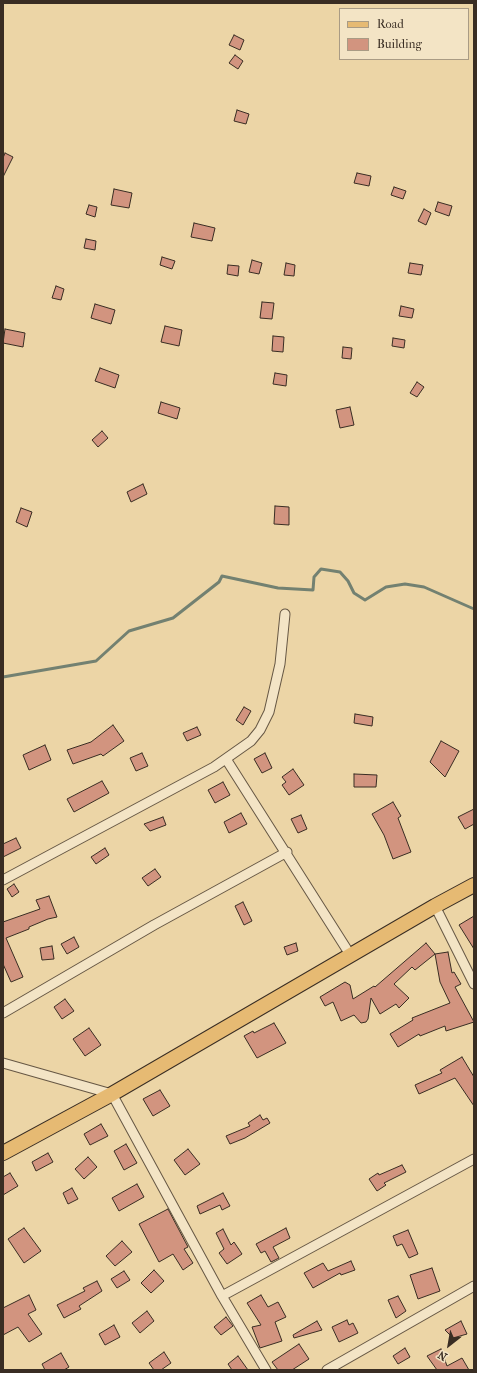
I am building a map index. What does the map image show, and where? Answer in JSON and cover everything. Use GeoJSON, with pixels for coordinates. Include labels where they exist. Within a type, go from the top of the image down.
{"type":"FeatureCollection","features":[{"type":"Feature","properties":{"kind":"main road"},"geometry":{"type":"LineString","coordinates":[[3,1153],[112,1094],[434,906],[474,886]]}},
{"type":"Feature","properties":{"kind":"street"},"geometry":{"type":"LineString","coordinates":[[3,880],[226,759],[251,741],[260,730],[269,712],[280,664],[285,614]]}},
{"type":"Feature","properties":{"kind":"street"},"geometry":{"type":"LineString","coordinates":[[226,759],[287,852],[350,956]]}},
{"type":"Feature","properties":{"kind":"street"},"geometry":{"type":"LineString","coordinates":[[3,1013],[154,925],[287,852]]}},
{"type":"Feature","properties":{"kind":"street"},"geometry":{"type":"LineString","coordinates":[[434,906],[474,984]]}},
{"type":"Feature","properties":{"kind":"street"},"geometry":{"type":"LineString","coordinates":[[3,1063],[112,1094],[222,1296],[266,1370]]}},
{"type":"Feature","properties":{"kind":"street"},"geometry":{"type":"LineString","coordinates":[[222,1296],[474,1160]]}},
{"type":"Feature","properties":{"kind":"street"},"geometry":{"type":"LineString","coordinates":[[327,1370],[474,1286]]}},
{"type":"Feature","properties":{"kind":"building"},"geometry":{"type":"Polygon","coordinates":[[[234,35],[244,40],[240,50],[229,45],[234,35]]]}},
{"type":"Feature","properties":{"kind":"building"},"geometry":{"type":"Polygon","coordinates":[[[235,55],[243,61],[238,69],[229,63],[235,55]]]}},
{"type":"Feature","properties":{"kind":"building"},"geometry":{"type":"Polygon","coordinates":[[[237,110],[249,114],[246,124],[234,121],[237,110]]]}},
{"type":"Feature","properties":{"kind":"building"},"geometry":{"type":"Polygon","coordinates":[[[5,153],[13,157],[3,177],[3,158],[5,153]]]}},
{"type":"Feature","properties":{"kind":"building"},"geometry":{"type":"Polygon","coordinates":[[[357,173],[371,176],[369,186],[354,183],[357,173]]]}},
{"type":"Feature","properties":{"kind":"building"},"geometry":{"type":"Polygon","coordinates":[[[394,187],[406,191],[403,199],[391,195],[394,187]]]}},
{"type":"Feature","properties":{"kind":"building"},"geometry":{"type":"Polygon","coordinates":[[[114,189],[132,193],[129,208],[111,205],[114,189]]]}},
{"type":"Feature","properties":{"kind":"building"},"geometry":{"type":"Polygon","coordinates":[[[438,202],[452,206],[449,216],[435,211],[438,202]]]}},
{"type":"Feature","properties":{"kind":"building"},"geometry":{"type":"Polygon","coordinates":[[[89,205],[97,207],[95,217],[86,214],[89,205]]]}},
{"type":"Feature","properties":{"kind":"building"},"geometry":{"type":"Polygon","coordinates":[[[424,209],[431,213],[426,225],[418,221],[424,209]]]}},
{"type":"Feature","properties":{"kind":"building"},"geometry":{"type":"Polygon","coordinates":[[[194,223],[215,228],[212,241],[191,237],[194,223]]]}},
{"type":"Feature","properties":{"kind":"building"},"geometry":{"type":"Polygon","coordinates":[[[86,239],[96,241],[95,250],[84,248],[86,239]]]}},
{"type":"Feature","properties":{"kind":"building"},"geometry":{"type":"Polygon","coordinates":[[[162,257],[175,261],[172,269],[160,265],[162,257]]]}},
{"type":"Feature","properties":{"kind":"building"},"geometry":{"type":"Polygon","coordinates":[[[252,260],[262,263],[259,274],[249,272],[252,260]]]}},
{"type":"Feature","properties":{"kind":"building"},"geometry":{"type":"Polygon","coordinates":[[[286,263],[295,265],[294,276],[284,275],[286,263]]]}},
{"type":"Feature","properties":{"kind":"building"},"geometry":{"type":"Polygon","coordinates":[[[410,263],[423,265],[421,275],[408,273],[410,263]]]}},
{"type":"Feature","properties":{"kind":"building"},"geometry":{"type":"Polygon","coordinates":[[[228,265],[239,266],[238,276],[227,274],[228,265]]]}},
{"type":"Feature","properties":{"kind":"building"},"geometry":{"type":"Polygon","coordinates":[[[56,286],[64,289],[61,300],[52,298],[56,286]]]}},
{"type":"Feature","properties":{"kind":"building"},"geometry":{"type":"Polygon","coordinates":[[[262,302],[274,303],[272,319],[260,318],[262,302]]]}},
{"type":"Feature","properties":{"kind":"building"},"geometry":{"type":"Polygon","coordinates":[[[95,304],[115,310],[111,324],[91,318],[95,304]]]}},
{"type":"Feature","properties":{"kind":"building"},"geometry":{"type":"Polygon","coordinates":[[[401,306],[414,309],[412,318],[399,316],[401,306]]]}},
{"type":"Feature","properties":{"kind":"building"},"geometry":{"type":"Polygon","coordinates":[[[165,326],[182,330],[179,346],[161,342],[165,326]]]}},
{"type":"Feature","properties":{"kind":"building"},"geometry":{"type":"Polygon","coordinates":[[[5,329],[25,333],[23,347],[3,343],[5,329]]]}},
{"type":"Feature","properties":{"kind":"building"},"geometry":{"type":"Polygon","coordinates":[[[273,336],[284,337],[283,352],[272,351],[273,336]]]}},
{"type":"Feature","properties":{"kind":"building"},"geometry":{"type":"Polygon","coordinates":[[[393,338],[405,340],[404,348],[392,346],[393,338]]]}},
{"type":"Feature","properties":{"kind":"building"},"geometry":{"type":"Polygon","coordinates":[[[343,347],[352,348],[351,359],[342,358],[343,347]]]}},
{"type":"Feature","properties":{"kind":"building"},"geometry":{"type":"Polygon","coordinates":[[[100,368],[119,375],[115,388],[95,381],[100,368]]]}},
{"type":"Feature","properties":{"kind":"building"},"geometry":{"type":"Polygon","coordinates":[[[275,373],[287,375],[286,386],[273,384],[275,373]]]}},
{"type":"Feature","properties":{"kind":"building"},"geometry":{"type":"Polygon","coordinates":[[[417,382],[424,387],[417,397],[410,393],[417,382]]]}},
{"type":"Feature","properties":{"kind":"building"},"geometry":{"type":"Polygon","coordinates":[[[161,402],[180,408],[177,419],[158,413],[161,402]]]}},
{"type":"Feature","properties":{"kind":"building"},"geometry":{"type":"Polygon","coordinates":[[[350,407],[354,425],[340,428],[336,410],[350,407]]]}},
{"type":"Feature","properties":{"kind":"building"},"geometry":{"type":"Polygon","coordinates":[[[102,431],[108,438],[98,447],[92,440],[102,431]]]}},
{"type":"Feature","properties":{"kind":"building"},"geometry":{"type":"Polygon","coordinates":[[[143,484],[147,494],[131,502],[127,492],[143,484]]]}},
{"type":"Feature","properties":{"kind":"building"},"geometry":{"type":"Polygon","coordinates":[[[275,506],[289,507],[289,525],[274,524],[275,506]]]}},
{"type":"Feature","properties":{"kind":"building"},"geometry":{"type":"Polygon","coordinates":[[[21,508],[32,512],[27,527],[16,522],[21,508]]]}},
{"type":"Feature","properties":{"kind":"building"},"geometry":{"type":"Polygon","coordinates":[[[244,707],[251,711],[243,725],[236,720],[244,707]]]}},
{"type":"Feature","properties":{"kind":"building"},"geometry":{"type":"Polygon","coordinates":[[[355,714],[373,717],[372,726],[354,723],[355,714]]]}},
{"type":"Feature","properties":{"kind":"building"},"geometry":{"type":"Polygon","coordinates":[[[113,725],[124,741],[103,756],[101,754],[73,764],[67,750],[91,742],[113,725]]]}},
{"type":"Feature","properties":{"kind":"building"},"geometry":{"type":"Polygon","coordinates":[[[197,727],[201,735],[187,741],[183,733],[197,727]]]}},
{"type":"Feature","properties":{"kind":"building"},"geometry":{"type":"Polygon","coordinates":[[[441,741],[459,751],[445,777],[430,762],[441,741]]]}},
{"type":"Feature","properties":{"kind":"building"},"geometry":{"type":"Polygon","coordinates":[[[45,745],[51,760],[29,770],[23,755],[45,745]]]}},
{"type":"Feature","properties":{"kind":"building"},"geometry":{"type":"Polygon","coordinates":[[[142,753],[148,766],[136,771],[130,758],[142,753]]]}},
{"type":"Feature","properties":{"kind":"building"},"geometry":{"type":"Polygon","coordinates":[[[265,753],[272,768],[262,773],[254,759],[265,753]]]}},
{"type":"Feature","properties":{"kind":"building"},"geometry":{"type":"Polygon","coordinates":[[[293,769],[304,785],[289,795],[282,785],[286,782],[282,777],[293,769]]]}},
{"type":"Feature","properties":{"kind":"building"},"geometry":{"type":"Polygon","coordinates":[[[354,774],[377,775],[376,787],[354,787],[354,774]]]}},
{"type":"Feature","properties":{"kind":"building"},"geometry":{"type":"Polygon","coordinates":[[[102,781],[109,793],[74,812],[67,799],[102,781]]]}},
{"type":"Feature","properties":{"kind":"building"},"geometry":{"type":"Polygon","coordinates":[[[223,782],[230,795],[215,803],[208,790],[223,782]]]}},
{"type":"Feature","properties":{"kind":"building"},"geometry":{"type":"Polygon","coordinates":[[[393,802],[401,816],[398,818],[411,852],[393,859],[384,835],[372,814],[393,802]]]}},
{"type":"Feature","properties":{"kind":"building"},"geometry":{"type":"Polygon","coordinates":[[[474,809],[474,824],[465,829],[458,817],[474,809]]]}},
{"type":"Feature","properties":{"kind":"building"},"geometry":{"type":"Polygon","coordinates":[[[241,813],[247,824],[229,833],[224,822],[241,813]]]}},
{"type":"Feature","properties":{"kind":"building"},"geometry":{"type":"Polygon","coordinates":[[[301,815],[307,829],[298,833],[291,819],[301,815]]]}},
{"type":"Feature","properties":{"kind":"building"},"geometry":{"type":"Polygon","coordinates":[[[163,817],[166,825],[150,831],[144,824],[163,817]]]}},
{"type":"Feature","properties":{"kind":"building"},"geometry":{"type":"Polygon","coordinates":[[[16,838],[21,848],[3,857],[3,844],[16,838]]]}},
{"type":"Feature","properties":{"kind":"building"},"geometry":{"type":"Polygon","coordinates":[[[105,848],[109,855],[96,864],[91,857],[105,848]]]}},
{"type":"Feature","properties":{"kind":"building"},"geometry":{"type":"Polygon","coordinates":[[[155,869],[161,877],[148,886],[142,878],[155,869]]]}},
{"type":"Feature","properties":{"kind":"building"},"geometry":{"type":"Polygon","coordinates":[[[14,884],[19,892],[12,897],[7,889],[14,884]]]}},
{"type":"Feature","properties":{"kind":"building"},"geometry":{"type":"Polygon","coordinates":[[[49,896],[57,917],[48,919],[29,927],[29,929],[6,938],[23,977],[11,982],[3,964],[3,922],[40,909],[36,900],[49,896]]]}},
{"type":"Feature","properties":{"kind":"building"},"geometry":{"type":"Polygon","coordinates":[[[243,902],[252,921],[244,925],[235,906],[243,902]]]}},
{"type":"Feature","properties":{"kind":"building"},"geometry":{"type":"Polygon","coordinates":[[[474,916],[474,949],[459,925],[474,916]]]}},
{"type":"Feature","properties":{"kind":"building"},"geometry":{"type":"Polygon","coordinates":[[[74,937],[79,947],[67,954],[61,944],[74,937]]]}},
{"type":"Feature","properties":{"kind":"building"},"geometry":{"type":"Polygon","coordinates":[[[296,943],[298,951],[287,955],[284,947],[296,943]]]}},
{"type":"Feature","properties":{"kind":"building"},"geometry":{"type":"Polygon","coordinates":[[[426,943],[435,954],[415,970],[412,967],[394,984],[409,998],[399,1008],[396,1004],[380,1014],[371,998],[368,1019],[366,1022],[361,1023],[354,1015],[341,1021],[333,1002],[325,1006],[320,997],[345,982],[350,985],[353,999],[374,986],[375,987],[426,943]]]}},
{"type":"Feature","properties":{"kind":"building"},"geometry":{"type":"Polygon","coordinates":[[[52,946],[54,959],[42,960],[40,948],[52,946]]]}},
{"type":"Feature","properties":{"kind":"building"},"geometry":{"type":"Polygon","coordinates":[[[448,952],[452,973],[454,972],[461,984],[455,987],[474,1022],[446,1031],[445,1026],[420,1036],[419,1034],[398,1047],[390,1034],[413,1020],[412,1018],[450,1003],[440,982],[435,954],[448,952]]]}},
{"type":"Feature","properties":{"kind":"building"},"geometry":{"type":"Polygon","coordinates":[[[65,999],[74,1011],[62,1019],[54,1007],[65,999]]]}},
{"type":"Feature","properties":{"kind":"building"},"geometry":{"type":"Polygon","coordinates":[[[274,1023],[286,1043],[257,1058],[244,1036],[253,1031],[254,1033],[274,1023]]]}},
{"type":"Feature","properties":{"kind":"building"},"geometry":{"type":"Polygon","coordinates":[[[89,1028],[101,1045],[85,1056],[73,1039],[89,1028]]]}},
{"type":"Feature","properties":{"kind":"building"},"geometry":{"type":"Polygon","coordinates":[[[462,1057],[474,1077],[474,1106],[455,1078],[419,1094],[415,1085],[442,1073],[440,1070],[462,1057]]]}},
{"type":"Feature","properties":{"kind":"building"},"geometry":{"type":"Polygon","coordinates":[[[160,1090],[170,1106],[153,1116],[143,1099],[160,1090]]]}},
{"type":"Feature","properties":{"kind":"building"},"geometry":{"type":"Polygon","coordinates":[[[260,1115],[263,1120],[267,1118],[270,1123],[245,1138],[230,1144],[226,1136],[250,1126],[248,1123],[260,1115]]]}},
{"type":"Feature","properties":{"kind":"building"},"geometry":{"type":"Polygon","coordinates":[[[101,1124],[108,1136],[90,1145],[84,1134],[101,1124]]]}},
{"type":"Feature","properties":{"kind":"building"},"geometry":{"type":"Polygon","coordinates":[[[126,1144],[137,1163],[124,1170],[114,1151],[126,1144]]]}},
{"type":"Feature","properties":{"kind":"building"},"geometry":{"type":"Polygon","coordinates":[[[188,1149],[200,1164],[185,1175],[174,1160],[188,1149]]]}},
{"type":"Feature","properties":{"kind":"building"},"geometry":{"type":"Polygon","coordinates":[[[48,1153],[53,1162],[36,1171],[32,1162],[48,1153]]]}},
{"type":"Feature","properties":{"kind":"building"},"geometry":{"type":"Polygon","coordinates":[[[88,1157],[97,1167],[84,1179],[75,1169],[88,1157]]]}},
{"type":"Feature","properties":{"kind":"building"},"geometry":{"type":"Polygon","coordinates":[[[402,1165],[406,1172],[384,1183],[386,1185],[377,1191],[369,1179],[378,1173],[379,1175],[402,1165]]]}},
{"type":"Feature","properties":{"kind":"building"},"geometry":{"type":"Polygon","coordinates":[[[10,1173],[18,1186],[3,1195],[3,1177],[10,1173]]]}},
{"type":"Feature","properties":{"kind":"building"},"geometry":{"type":"Polygon","coordinates":[[[137,1184],[144,1197],[119,1211],[112,1198],[137,1184]]]}},
{"type":"Feature","properties":{"kind":"building"},"geometry":{"type":"Polygon","coordinates":[[[72,1188],[78,1199],[68,1204],[63,1193],[72,1188]]]}},
{"type":"Feature","properties":{"kind":"building"},"geometry":{"type":"Polygon","coordinates":[[[223,1193],[230,1206],[222,1210],[220,1205],[200,1214],[197,1206],[223,1193]]]}},
{"type":"Feature","properties":{"kind":"building"},"geometry":{"type":"Polygon","coordinates":[[[168,1209],[188,1247],[184,1249],[193,1263],[183,1270],[173,1254],[159,1262],[139,1224],[168,1209]]]}},
{"type":"Feature","properties":{"kind":"building"},"geometry":{"type":"Polygon","coordinates":[[[24,1228],[41,1251],[24,1263],[8,1239],[24,1228]]]}},
{"type":"Feature","properties":{"kind":"building"},"geometry":{"type":"Polygon","coordinates":[[[286,1228],[290,1238],[273,1247],[279,1258],[271,1262],[265,1251],[261,1253],[256,1244],[286,1228]]]}},
{"type":"Feature","properties":{"kind":"building"},"geometry":{"type":"Polygon","coordinates":[[[223,1229],[231,1245],[234,1242],[242,1254],[227,1264],[219,1253],[224,1249],[216,1233],[223,1229]]]}},
{"type":"Feature","properties":{"kind":"building"},"geometry":{"type":"Polygon","coordinates":[[[408,1230],[418,1254],[409,1258],[402,1244],[397,1246],[393,1236],[408,1230]]]}},
{"type":"Feature","properties":{"kind":"building"},"geometry":{"type":"Polygon","coordinates":[[[122,1241],[132,1252],[115,1266],[106,1256],[122,1241]]]}},
{"type":"Feature","properties":{"kind":"building"},"geometry":{"type":"Polygon","coordinates":[[[351,1261],[355,1270],[341,1275],[340,1273],[313,1288],[304,1273],[323,1263],[328,1271],[351,1261]]]}},
{"type":"Feature","properties":{"kind":"building"},"geometry":{"type":"Polygon","coordinates":[[[432,1268],[440,1291],[418,1299],[410,1275],[432,1268]]]}},
{"type":"Feature","properties":{"kind":"building"},"geometry":{"type":"Polygon","coordinates":[[[154,1270],[164,1281],[151,1293],[141,1283],[154,1270]]]}},
{"type":"Feature","properties":{"kind":"building"},"geometry":{"type":"Polygon","coordinates":[[[124,1271],[130,1280],[117,1288],[111,1279],[124,1271]]]}},
{"type":"Feature","properties":{"kind":"building"},"geometry":{"type":"Polygon","coordinates":[[[97,1281],[102,1291],[79,1306],[81,1309],[64,1318],[57,1305],[85,1291],[83,1288],[97,1281]]]}},
{"type":"Feature","properties":{"kind":"building"},"geometry":{"type":"Polygon","coordinates":[[[29,1295],[36,1310],[28,1314],[42,1334],[29,1342],[18,1327],[3,1335],[3,1308],[29,1295]]]}},
{"type":"Feature","properties":{"kind":"building"},"geometry":{"type":"Polygon","coordinates":[[[261,1295],[268,1307],[278,1302],[286,1317],[275,1322],[282,1341],[260,1348],[252,1327],[261,1325],[247,1303],[261,1295]]]}},
{"type":"Feature","properties":{"kind":"building"},"geometry":{"type":"Polygon","coordinates":[[[398,1296],[406,1311],[396,1318],[388,1300],[398,1296]]]}},
{"type":"Feature","properties":{"kind":"building"},"geometry":{"type":"Polygon","coordinates":[[[147,1311],[154,1321],[140,1333],[132,1323],[147,1311]]]}},
{"type":"Feature","properties":{"kind":"building"},"geometry":{"type":"Polygon","coordinates":[[[226,1317],[233,1326],[221,1335],[214,1327],[226,1317]]]}},
{"type":"Feature","properties":{"kind":"building"},"geometry":{"type":"Polygon","coordinates":[[[347,1320],[349,1325],[353,1323],[358,1333],[339,1342],[332,1327],[347,1320]]]}},
{"type":"Feature","properties":{"kind":"building"},"geometry":{"type":"Polygon","coordinates":[[[317,1321],[322,1330],[294,1338],[293,1335],[317,1321]]]}},
{"type":"Feature","properties":{"kind":"building"},"geometry":{"type":"Polygon","coordinates":[[[461,1321],[467,1334],[453,1338],[445,1330],[461,1321]]]}},
{"type":"Feature","properties":{"kind":"building"},"geometry":{"type":"Polygon","coordinates":[[[114,1325],[120,1337],[105,1345],[99,1334],[114,1325]]]}},
{"type":"Feature","properties":{"kind":"building"},"geometry":{"type":"Polygon","coordinates":[[[299,1344],[309,1359],[292,1370],[278,1370],[272,1362],[299,1344]]]}},
{"type":"Feature","properties":{"kind":"building"},"geometry":{"type":"Polygon","coordinates":[[[405,1348],[410,1357],[398,1364],[393,1356],[405,1348]]]}},
{"type":"Feature","properties":{"kind":"building"},"geometry":{"type":"Polygon","coordinates":[[[441,1349],[447,1366],[462,1358],[469,1370],[437,1370],[427,1356],[441,1349]]]}},
{"type":"Feature","properties":{"kind":"building"},"geometry":{"type":"Polygon","coordinates":[[[164,1352],[171,1363],[161,1370],[154,1370],[149,1363],[164,1352]]]}},
{"type":"Feature","properties":{"kind":"building"},"geometry":{"type":"Polygon","coordinates":[[[61,1353],[69,1367],[64,1370],[45,1370],[42,1364],[61,1353]]]}},
{"type":"Feature","properties":{"kind":"building"},"geometry":{"type":"Polygon","coordinates":[[[238,1356],[248,1370],[232,1370],[228,1364],[238,1356]]]}},
{"type":"Feature","properties":{"kind":"waterway"},"geometry":{"type":"LineString","coordinates":[[3,677],[96,661],[129,631],[173,618],[219,582],[222,576],[278,588],[313,590],[314,577],[321,569],[340,572],[348,581],[354,593],[365,600],[386,587],[405,584],[424,587],[474,609]]}}]}
